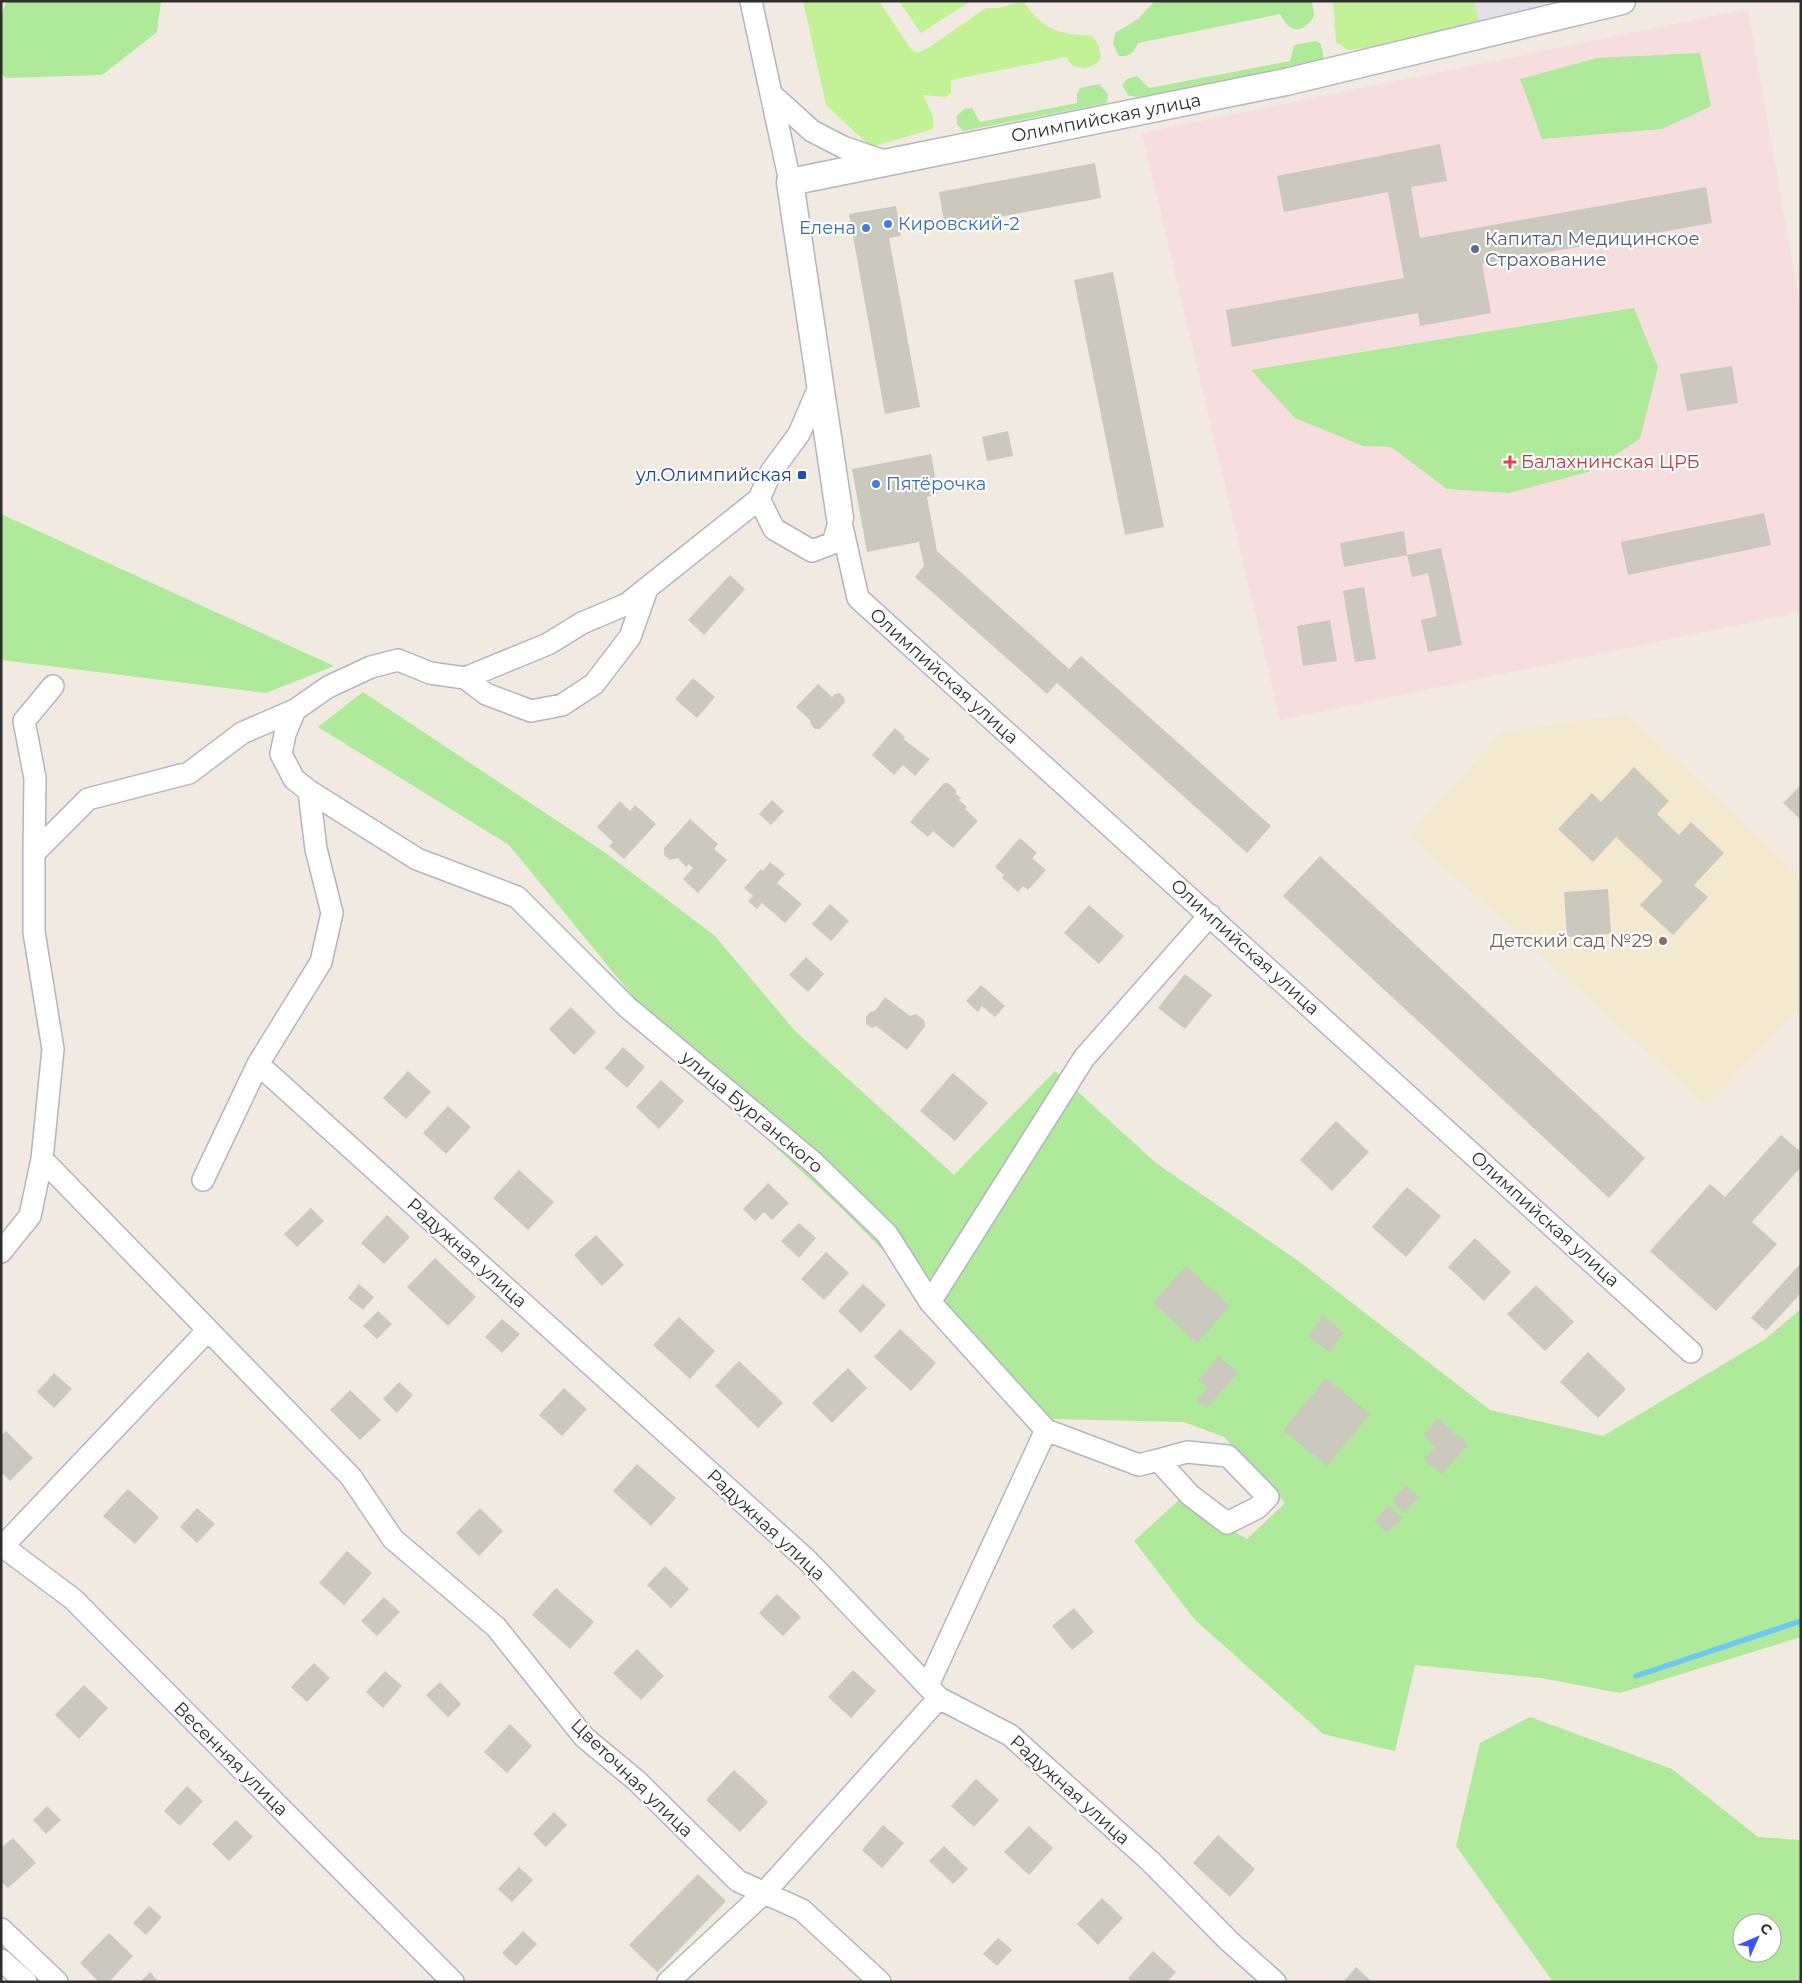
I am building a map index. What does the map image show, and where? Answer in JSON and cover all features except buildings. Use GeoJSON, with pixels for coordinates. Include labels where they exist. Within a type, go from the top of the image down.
{"type":"FeatureCollection","features":[{"type":"Feature","properties":{"kind":"street"},"geometry":{"type":"LineString","coordinates":[[751,1],[790,182]]}},
{"type":"Feature","properties":{"kind":"street","name":"Олимпийская улица"},"geometry":{"type":"LineString","coordinates":[[1622,1],[1286,82],[790,182],[840,518],[858,598],[1691,1352]]}},
{"type":"Feature","properties":{"kind":"street"},"geometry":{"type":"LineString","coordinates":[[771,94],[812,130],[843,147],[887,162]]}},
{"type":"Feature","properties":{"kind":"street"},"geometry":{"type":"LineString","coordinates":[[465,678],[548,644],[582,623],[627,604],[759,499],[771,472],[799,434],[820,385]]}},
{"type":"Feature","properties":{"kind":"street","name":"Олимпийская улица"},"geometry":{"type":"LineString","coordinates":[[759,499],[774,529],[812,551],[833,543],[840,518]]}},
{"type":"Feature","properties":{"kind":"street"},"geometry":{"type":"LineString","coordinates":[[34,853],[88,799],[188,773],[242,733],[295,710],[328,687],[372,667],[398,660],[430,673],[465,678],[486,694],[531,711],[562,705],[594,684],[630,638],[647,589]]}},
{"type":"Feature","properties":{"kind":"street"},"geometry":{"type":"LineString","coordinates":[[1,1252],[30,1216],[42,1159],[53,1050],[34,932],[35,778],[24,721],[53,686]]}},
{"type":"Feature","properties":{"kind":"street","name":"улица Бурганского"},"geometry":{"type":"LineString","coordinates":[[295,710],[285,734],[281,754],[294,779],[309,791],[418,859],[517,897],[627,1007],[813,1162],[887,1234],[930,1302],[1046,1430],[1139,1465],[1188,1452],[1228,1456],[1268,1497],[1257,1508],[1227,1523],[1190,1495],[1158,1460]]}},
{"type":"Feature","properties":{"kind":"street"},"geometry":{"type":"LineString","coordinates":[[203,1180],[258,1064],[321,962],[332,912],[316,849],[309,791]]}},
{"type":"Feature","properties":{"kind":"street"},"geometry":{"type":"LineString","coordinates":[[930,1302],[1084,1058],[1210,915]]}},
{"type":"Feature","properties":{"kind":"street","name":"Радужная улица"},"geometry":{"type":"LineString","coordinates":[[258,1064],[808,1561],[933,1691],[1010,1735],[1150,1861],[1229,1941],[1274,1982]]}},
{"type":"Feature","properties":{"kind":"street","name":"Цветочная улица"},"geometry":{"type":"LineString","coordinates":[[42,1159],[351,1476],[392,1539],[496,1627],[584,1737],[636,1780],[738,1881],[802,1910],[880,1982]]}},
{"type":"Feature","properties":{"kind":"street"},"geometry":{"type":"LineString","coordinates":[[2,1545],[208,1330]]}},
{"type":"Feature","properties":{"kind":"street"},"geometry":{"type":"LineString","coordinates":[[668,1982],[764,1893],[933,1691],[1046,1430]]}},
{"type":"Feature","properties":{"kind":"street","name":"Весенняя улица"},"geometry":{"type":"LineString","coordinates":[[2,1545],[73,1599],[453,1982]]}},
{"type":"Feature","properties":{"kind":"street"},"geometry":{"type":"LineString","coordinates":[[1,1929],[57,1982]]}},
{"type":"Feature","properties":{"kind":"street"},"geometry":{"type":"LineString","coordinates":[[1,1960],[26,1982]]}},
{"type":"Feature","properties":{"kind":"shaded area"},"geometry":{"type":"Polygon","coordinates":[[[1474,1],[1565,1],[1479,24],[1474,1]]]}},
{"type":"Feature","properties":{"kind":"shaded area","name":"Балахнинская ЦРБ"},"geometry":{"type":"Polygon","coordinates":[[[1748,9],[1801,312],[1801,612],[1280,720],[1142,133],[1748,9]]]}},
{"type":"Feature","properties":{"kind":"shaded area","name":"Детский сад №29"},"geometry":{"type":"Polygon","coordinates":[[[1627,714],[1801,877],[1801,1005],[1707,1106],[1409,835],[1501,733],[1627,714]]]}},
{"type":"Feature","properties":{"kind":"green space"},"geometry":{"type":"Polygon","coordinates":[[[7,1],[161,1],[157,32],[102,75],[6,78],[1,74],[1,14],[7,1]]]}},
{"type":"Feature","properties":{"kind":"green space"},"geometry":{"type":"Polygon","coordinates":[[[803,1],[879,1],[911,49],[917,53],[928,48],[986,8],[999,8],[1023,1],[1037,18],[1052,29],[1070,34],[1092,36],[1098,44],[1101,58],[1092,66],[1085,68],[1073,66],[1066,57],[951,80],[951,93],[945,97],[923,95],[933,116],[933,129],[871,147],[826,105],[803,1]]]}},
{"type":"Feature","properties":{"kind":"green space"},"geometry":{"type":"Polygon","coordinates":[[[899,1],[971,1],[921,33],[899,1]]]}},
{"type":"Feature","properties":{"kind":"green space"},"geometry":{"type":"Polygon","coordinates":[[[1155,1],[1312,1],[1314,16],[1301,29],[1292,28],[1280,14],[1138,43],[1131,53],[1126,56],[1119,56],[1113,44],[1115,33],[1138,19],[1155,1]]]}},
{"type":"Feature","properties":{"kind":"green space"},"geometry":{"type":"Polygon","coordinates":[[[1333,1],[1474,1],[1479,24],[1382,46],[1348,50],[1336,42],[1333,1]]]}},
{"type":"Feature","properties":{"kind":"green space"},"geometry":{"type":"Polygon","coordinates":[[[1316,41],[1321,44],[1324,60],[1139,97],[1129,96],[1122,85],[1127,79],[1137,76],[1149,88],[1290,61],[1294,45],[1316,41]]]}},
{"type":"Feature","properties":{"kind":"green space"},"geometry":{"type":"Polygon","coordinates":[[[1700,53],[1711,106],[1662,129],[1542,139],[1520,79],[1597,58],[1700,53]]]}},
{"type":"Feature","properties":{"kind":"green space"},"geometry":{"type":"Polygon","coordinates":[[[1099,84],[1108,94],[1107,103],[963,131],[957,124],[957,116],[964,109],[972,108],[980,122],[1077,103],[1077,94],[1080,88],[1099,84]]]}},
{"type":"Feature","properties":{"kind":"green space"},"geometry":{"type":"Polygon","coordinates":[[[1634,308],[1658,367],[1640,439],[1588,472],[1509,493],[1447,489],[1391,447],[1363,446],[1295,418],[1251,370],[1634,308]]]}},
{"type":"Feature","properties":{"kind":"green space"},"geometry":{"type":"Polygon","coordinates":[[[1,514],[334,666],[266,693],[1,660],[1,514]]]}},
{"type":"Feature","properties":{"kind":"green space"},"geometry":{"type":"Polygon","coordinates":[[[363,692],[607,854],[715,936],[795,1031],[954,1175],[1055,1071],[1156,1163],[1297,1260],[1490,1410],[1603,1436],[1764,1340],[1801,1309],[1801,1637],[1620,1693],[1541,1678],[1415,1665],[1395,1751],[1323,1734],[1195,1620],[1134,1541],[1179,1500],[1247,1539],[1285,1503],[1224,1437],[1184,1422],[1051,1419],[840,1207],[729,1104],[649,1016],[509,845],[318,727],[363,692]]]}},
{"type":"Feature","properties":{"kind":"green space"},"geometry":{"type":"Polygon","coordinates":[[[1530,1717],[1672,1769],[1758,1837],[1801,1840],[1801,1982],[1553,1982],[1456,1846],[1480,1743],[1530,1717]]]}},
{"type":"Feature","properties":{"kind":"waterway"},"geometry":{"type":"LineString","coordinates":[[1636,1676],[1801,1621]]}},
{"type":"Feature","properties":{"kind":"place","name":"Кировский-2"},"geometry":{"type":"Point","coordinates":[888,224]}},
{"type":"Feature","properties":{"kind":"place","name":"Елена"},"geometry":{"type":"Point","coordinates":[866,228]}},
{"type":"Feature","properties":{"kind":"place","name":"Капитал Медицинское Страхование"},"geometry":{"type":"Point","coordinates":[1475,249]}},
{"type":"Feature","properties":{"kind":"place","name":"Балахнинская ЦРБ"},"geometry":{"type":"Point","coordinates":[1510,462]}},
{"type":"Feature","properties":{"kind":"place","name":"ул.Олимпийская"},"geometry":{"type":"Point","coordinates":[802,475]}},
{"type":"Feature","properties":{"kind":"place","name":"Пятёрочка"},"geometry":{"type":"Point","coordinates":[876,484]}},
{"type":"Feature","properties":{"kind":"place","name":"Детский сад №29"},"geometry":{"type":"Point","coordinates":[1663,941]}}]}
